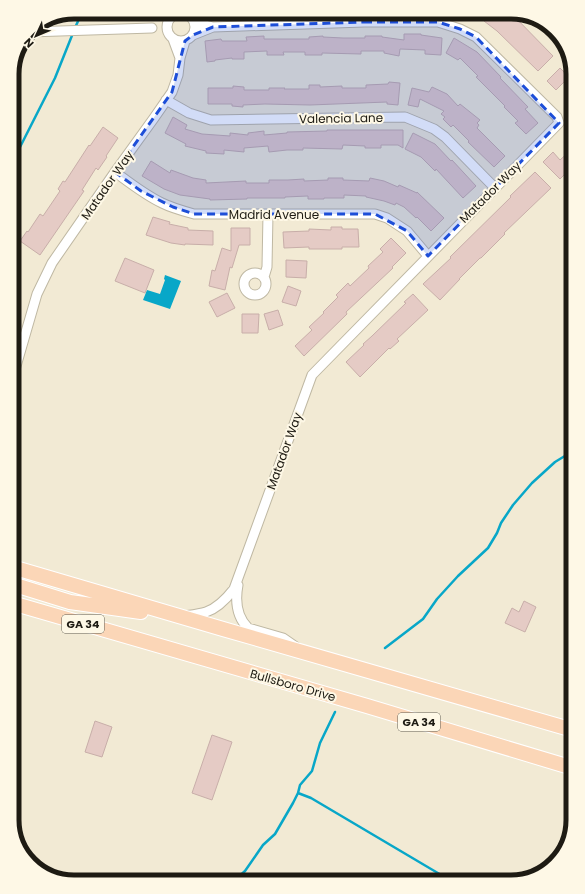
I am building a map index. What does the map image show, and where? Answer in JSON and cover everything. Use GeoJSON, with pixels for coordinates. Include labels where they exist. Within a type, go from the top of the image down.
{"type":"FeatureCollection","features":[{"type":"Feature","properties":{"kind":"main road"},"geometry":{"type":"LineString","coordinates":[[19,562],[26,564],[46,577]]}},
{"type":"Feature","properties":{"kind":"main road"},"geometry":{"type":"LineString","coordinates":[[19,569],[566,728]]}},
{"type":"Feature","properties":{"kind":"main road"},"geometry":{"type":"LineString","coordinates":[[19,586],[70,602],[182,617]]}},
{"type":"Feature","properties":{"kind":"main road","name":"Bullsboro Drive"},"geometry":{"type":"LineString","coordinates":[[19,605],[367,706],[566,766]]}},
{"type":"Feature","properties":{"kind":"street"},"geometry":{"type":"LineString","coordinates":[[152,28],[178,42],[185,41],[193,35],[195,28],[192,19]]}},
{"type":"Feature","properties":{"kind":"street"},"geometry":{"type":"LineString","coordinates":[[39,32],[152,28],[168,21]]}},
{"type":"Feature","properties":{"kind":"street"},"geometry":{"type":"LineString","coordinates":[[168,21],[167,28],[171,37]]}},
{"type":"Feature","properties":{"kind":"street","name":"Matador Way"},"geometry":{"type":"LineString","coordinates":[[182,617],[205,613],[213,609],[220,605],[234,589],[312,375],[559,123],[557,117],[476,37],[460,29],[438,22],[364,22],[214,27],[194,22]]}},
{"type":"Feature","properties":{"kind":"street","name":"Matador Way"},"geometry":{"type":"LineString","coordinates":[[193,35],[214,27]]}},
{"type":"Feature","properties":{"kind":"street","name":"Matador Way"},"geometry":{"type":"LineString","coordinates":[[171,37],[180,58]]}},
{"type":"Feature","properties":{"kind":"street","name":"Matador Way"},"geometry":{"type":"LineString","coordinates":[[19,356],[37,294],[52,263],[172,92],[178,75],[180,58],[185,41]]}},
{"type":"Feature","properties":{"kind":"street","name":"Valencia Lane"},"geometry":{"type":"LineString","coordinates":[[166,100],[189,112],[211,120],[405,117],[434,129],[445,137],[495,188]]}},
{"type":"Feature","properties":{"kind":"street","name":"Madrid Avenue"},"geometry":{"type":"LineString","coordinates":[[115,172],[141,191],[161,202],[173,208],[194,214],[375,214],[387,218],[407,231],[428,256]]}},
{"type":"Feature","properties":{"kind":"street"},"geometry":{"type":"LineString","coordinates":[[264,277],[267,267],[268,214]]}},
{"type":"Feature","properties":{"kind":"street"},"geometry":{"type":"LineString","coordinates":[[240,571],[236,603],[239,616],[244,624],[248,628],[283,638],[302,652]]}},
{"type":"Feature","properties":{"kind":"highlighted area"},"geometry":{"type":"Polygon","coordinates":[[[364,22],[438,22],[460,29],[476,37],[559,123],[428,256],[407,231],[375,214],[194,214],[173,207],[141,191],[115,172],[172,92],[185,41],[193,35],[213,27],[364,22]]]}},
{"type":"Feature","properties":{"kind":"water"},"geometry":{"type":"Polygon","coordinates":[[[165,275],[181,281],[170,309],[143,300],[147,290],[160,294],[165,280],[165,275]]]}},
{"type":"Feature","properties":{"kind":"building"},"geometry":{"type":"Polygon","coordinates":[[[486,19],[517,19],[553,56],[538,71],[497,31],[484,21],[486,19]]]}},
{"type":"Feature","properties":{"kind":"building"},"geometry":{"type":"Polygon","coordinates":[[[404,34],[421,34],[442,38],[441,55],[425,54],[425,50],[400,49],[399,56],[384,53],[384,51],[361,51],[361,54],[322,53],[322,55],[305,55],[305,52],[283,52],[284,55],[267,55],[267,51],[244,52],[244,59],[232,58],[207,62],[205,41],[221,39],[222,41],[247,41],[246,37],[264,36],[264,39],[309,39],[309,37],[323,36],[365,38],[365,36],[382,36],[404,40],[404,34]]]}},
{"type":"Feature","properties":{"kind":"building"},"geometry":{"type":"Polygon","coordinates":[[[454,38],[477,52],[528,107],[525,109],[538,123],[526,134],[515,123],[518,121],[504,107],[505,106],[476,77],[478,76],[460,58],[458,60],[446,53],[454,38]]]}},
{"type":"Feature","properties":{"kind":"building"},"geometry":{"type":"Polygon","coordinates":[[[560,68],[566,74],[566,80],[556,90],[547,81],[560,68]]]}},
{"type":"Feature","properties":{"kind":"building"},"geometry":{"type":"Polygon","coordinates":[[[389,82],[400,83],[398,105],[387,104],[387,102],[310,105],[265,104],[243,105],[243,107],[232,106],[232,104],[208,104],[208,88],[233,88],[233,86],[244,87],[244,90],[269,90],[269,88],[309,89],[309,85],[320,85],[320,87],[342,86],[342,88],[366,88],[366,85],[388,84],[389,82]]]}},
{"type":"Feature","properties":{"kind":"building"},"geometry":{"type":"Polygon","coordinates":[[[432,87],[447,94],[458,106],[460,104],[480,120],[477,123],[479,125],[477,128],[505,156],[494,167],[453,125],[451,127],[443,119],[445,117],[441,114],[444,111],[420,99],[418,107],[408,105],[412,88],[429,92],[432,87]]]}},
{"type":"Feature","properties":{"kind":"building"},"geometry":{"type":"Polygon","coordinates":[[[173,117],[187,125],[185,129],[202,134],[230,136],[230,133],[248,135],[248,133],[264,131],[264,135],[327,130],[403,130],[403,148],[398,145],[381,145],[381,148],[365,148],[365,146],[343,145],[342,149],[303,148],[303,150],[269,152],[268,146],[244,148],[244,152],[224,150],[224,154],[206,153],[206,151],[185,146],[186,144],[165,133],[173,117]]]}},
{"type":"Feature","properties":{"kind":"building"},"geometry":{"type":"Polygon","coordinates":[[[103,127],[118,138],[98,170],[96,168],[82,190],[84,191],[40,255],[20,241],[40,214],[43,216],[60,191],[58,189],[63,181],[65,182],[89,145],[90,146],[103,127]]]}},
{"type":"Feature","properties":{"kind":"building"},"geometry":{"type":"Polygon","coordinates":[[[413,133],[435,144],[476,186],[463,198],[436,169],[435,171],[421,157],[405,149],[413,133]]]}},
{"type":"Feature","properties":{"kind":"building"},"geometry":{"type":"Polygon","coordinates":[[[553,152],[560,160],[566,154],[566,173],[560,179],[543,162],[553,152]]]}},
{"type":"Feature","properties":{"kind":"building"},"geometry":{"type":"Polygon","coordinates":[[[151,161],[170,173],[171,170],[193,178],[206,180],[206,183],[246,181],[246,183],[269,183],[269,180],[304,179],[304,181],[328,180],[328,178],[369,181],[370,178],[384,181],[398,187],[399,185],[417,192],[444,218],[431,231],[404,207],[396,203],[395,205],[366,196],[344,195],[344,198],[324,199],[308,199],[308,196],[210,200],[180,195],[164,189],[142,176],[151,161]]]}},
{"type":"Feature","properties":{"kind":"building"},"geometry":{"type":"Polygon","coordinates":[[[535,172],[551,188],[504,233],[505,234],[440,300],[423,284],[451,258],[450,257],[535,172]]]}},
{"type":"Feature","properties":{"kind":"building"},"geometry":{"type":"Polygon","coordinates":[[[153,217],[170,222],[169,224],[188,228],[188,230],[213,231],[213,245],[185,245],[171,243],[146,235],[153,217]]]}},
{"type":"Feature","properties":{"kind":"building"},"geometry":{"type":"Polygon","coordinates":[[[331,227],[358,229],[359,247],[342,247],[342,249],[309,249],[309,247],[284,248],[283,232],[309,231],[309,229],[331,230],[331,227]]]}},
{"type":"Feature","properties":{"kind":"building"},"geometry":{"type":"Polygon","coordinates":[[[231,228],[250,228],[250,245],[239,245],[232,268],[230,267],[225,290],[209,286],[212,270],[215,271],[222,248],[231,251],[231,228]]]}},
{"type":"Feature","properties":{"kind":"building"},"geometry":{"type":"Polygon","coordinates":[[[391,238],[406,253],[392,267],[393,268],[346,312],[347,314],[304,356],[295,346],[312,330],[309,327],[324,313],[323,312],[338,297],[336,295],[348,283],[350,286],[369,268],[368,266],[383,252],[380,249],[391,238]]]}},
{"type":"Feature","properties":{"kind":"building"},"geometry":{"type":"Polygon","coordinates":[[[125,258],[154,270],[145,293],[115,281],[125,258]]]}},
{"type":"Feature","properties":{"kind":"building"},"geometry":{"type":"Polygon","coordinates":[[[286,260],[307,261],[306,278],[286,277],[286,260]]]}},
{"type":"Feature","properties":{"kind":"building"},"geometry":{"type":"Polygon","coordinates":[[[288,286],[301,291],[296,306],[282,302],[288,286]]]}},
{"type":"Feature","properties":{"kind":"building"},"geometry":{"type":"Polygon","coordinates":[[[227,293],[235,308],[217,317],[209,302],[227,293]]]}},
{"type":"Feature","properties":{"kind":"building"},"geometry":{"type":"Polygon","coordinates":[[[413,294],[428,310],[397,339],[399,341],[390,349],[389,348],[360,377],[346,362],[406,303],[404,302],[413,294]]]}},
{"type":"Feature","properties":{"kind":"building"},"geometry":{"type":"Polygon","coordinates":[[[278,310],[283,325],[269,330],[264,314],[278,310]]]}},
{"type":"Feature","properties":{"kind":"building"},"geometry":{"type":"Polygon","coordinates":[[[242,314],[259,314],[258,333],[242,333],[242,314]]]}},
{"type":"Feature","properties":{"kind":"building"},"geometry":{"type":"Polygon","coordinates":[[[524,601],[536,607],[525,632],[505,623],[512,608],[519,612],[524,601]]]}},
{"type":"Feature","properties":{"kind":"building"},"geometry":{"type":"Polygon","coordinates":[[[95,721],[112,727],[102,757],[85,752],[95,721]]]}},
{"type":"Feature","properties":{"kind":"building"},"geometry":{"type":"Polygon","coordinates":[[[212,735],[232,742],[212,800],[192,793],[212,735]]]}},
{"type":"Feature","properties":{"kind":"waterway"},"geometry":{"type":"LineString","coordinates":[[75,28],[79,19]]}},
{"type":"Feature","properties":{"kind":"waterway"},"geometry":{"type":"LineString","coordinates":[[19,149],[55,78],[73,33]]}},
{"type":"Feature","properties":{"kind":"waterway"},"geometry":{"type":"LineString","coordinates":[[385,648],[423,619],[437,599],[458,576],[488,548],[501,523],[513,505],[532,483],[555,462],[566,455]]}},
{"type":"Feature","properties":{"kind":"waterway"},"geometry":{"type":"LineString","coordinates":[[241,875],[263,845],[275,834],[293,803],[300,785],[312,771],[320,743],[335,712]]}},
{"type":"Feature","properties":{"kind":"waterway"},"geometry":{"type":"LineString","coordinates":[[298,793],[311,798],[441,875]]}}]}
